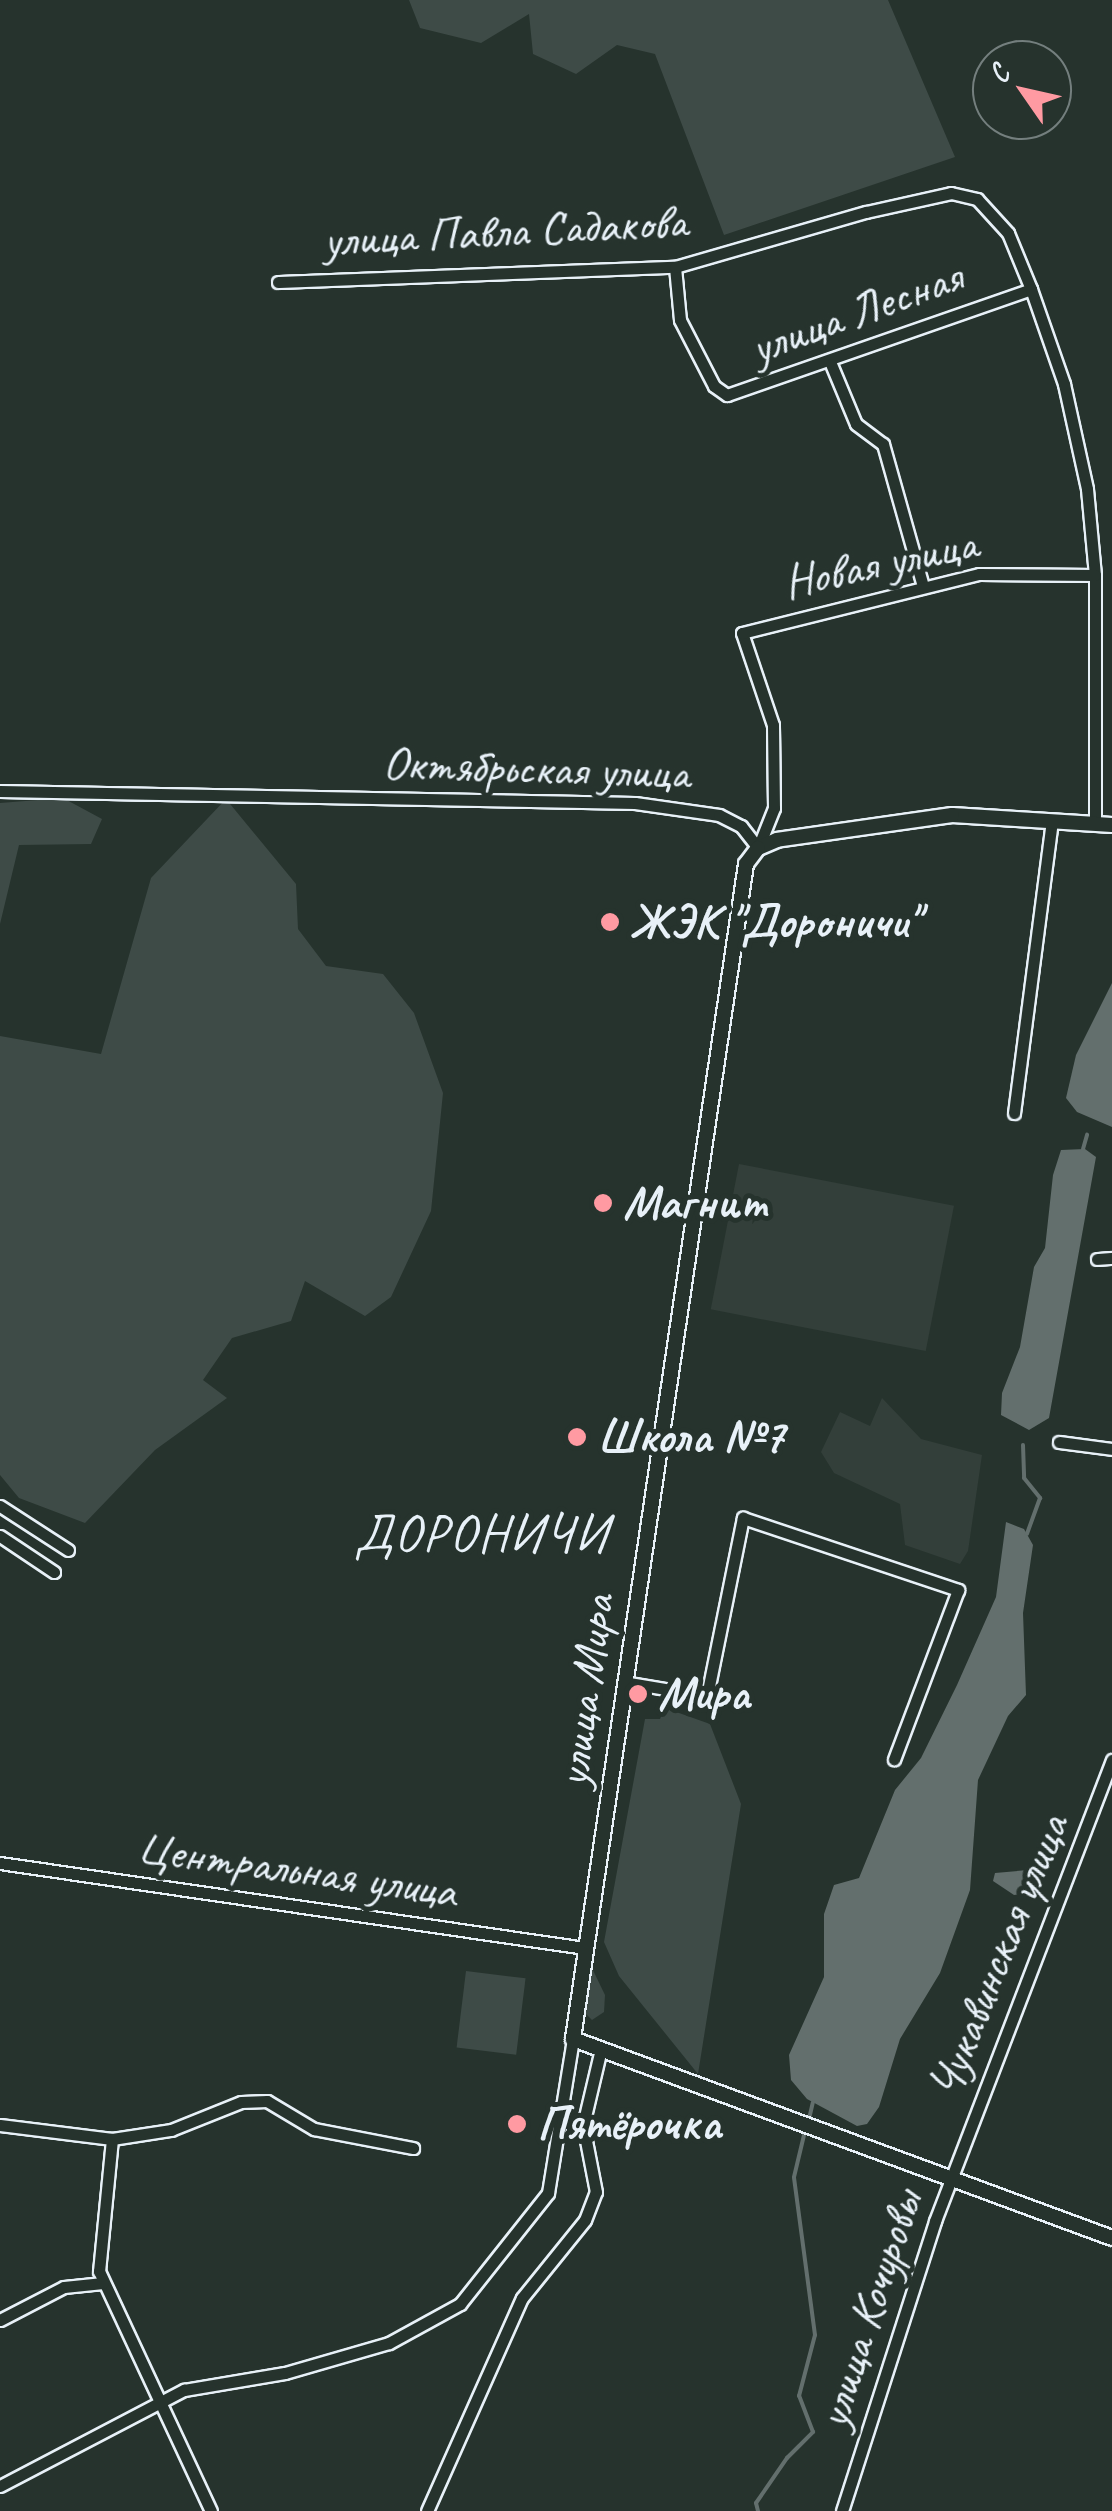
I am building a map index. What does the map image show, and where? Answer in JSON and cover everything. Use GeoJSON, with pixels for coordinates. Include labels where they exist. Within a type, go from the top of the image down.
{"type":"FeatureCollection","features":[{"type":"Feature","properties":{"kind":"street","name":"улица Павла Садакова"},"geometry":{"type":"LineString","coordinates":[[278,282],[675,267],[951,194],[977,199],[1000,219],[1031,289],[1075,428],[1095,575],[1095,824]]}},
{"type":"Feature","properties":{"kind":"street","name":"улица Лесная"},"geometry":{"type":"LineString","coordinates":[[675,267],[680,320],[721,392],[736,395],[1031,289]]}},
{"type":"Feature","properties":{"kind":"street"},"geometry":{"type":"LineString","coordinates":[[831,364],[856,424],[883,444],[923,586]]}},
{"type":"Feature","properties":{"kind":"street","name":"Новая улица"},"geometry":{"type":"LineString","coordinates":[[758,848],[774,808],[774,725],[742,632],[979,574],[1095,575]]}},
{"type":"Feature","properties":{"kind":"street","name":"Октябрьская улица"},"geometry":{"type":"LineString","coordinates":[[0,791],[635,803],[719,815],[741,826],[758,848]]}},
{"type":"Feature","properties":{"kind":"street"},"geometry":{"type":"LineString","coordinates":[[758,848],[952,815],[1112,826]]}},
{"type":"Feature","properties":{"kind":"street"},"geometry":{"type":"LineString","coordinates":[[1014,1113],[1052,822]]}},
{"type":"Feature","properties":{"kind":"street","name":"улица Мира"},"geometry":{"type":"LineString","coordinates":[[156,2405],[184,2390],[285,2374],[389,2343],[460,2304],[548,2193],[743,876],[758,848]]}},
{"type":"Feature","properties":{"kind":"street"},"geometry":{"type":"LineString","coordinates":[[1097,1258],[1112,1258]]}},
{"type":"Feature","properties":{"kind":"street"},"geometry":{"type":"LineString","coordinates":[[1059,1442],[1112,1449]]}},
{"type":"Feature","properties":{"kind":"street"},"geometry":{"type":"LineString","coordinates":[[0,1506],[68,1550]]}},
{"type":"Feature","properties":{"kind":"street"},"geometry":{"type":"LineString","coordinates":[[624,1682],[707,1696],[743,1518],[958,1590],[894,1759]]}},
{"type":"Feature","properties":{"kind":"street"},"geometry":{"type":"LineString","coordinates":[[0,1536],[54,1572]]}},
{"type":"Feature","properties":{"kind":"street","name":"Чукавинская улица"},"geometry":{"type":"LineString","coordinates":[[952,2179],[1112,1760]]}},
{"type":"Feature","properties":{"kind":"street","name":"Центральная улица"},"geometry":{"type":"LineString","coordinates":[[0,1862],[584,1948]]}},
{"type":"Feature","properties":{"kind":"street"},"geometry":{"type":"LineString","coordinates":[[573,2039],[952,2179]]}},
{"type":"Feature","properties":{"kind":"street"},"geometry":{"type":"LineString","coordinates":[[427,2511],[522,2298],[584,2220],[596,2192],[584,2126],[601,2049]]}},
{"type":"Feature","properties":{"kind":"street"},"geometry":{"type":"LineString","coordinates":[[0,2124],[112,2139],[171,2130],[241,2102],[267,2101],[314,2129],[414,2148]]}},
{"type":"Feature","properties":{"kind":"street"},"geometry":{"type":"LineString","coordinates":[[112,2139],[96,2253],[103,2283],[156,2405],[210,2511]]}},
{"type":"Feature","properties":{"kind":"street","name":"улица Кочуровы"},"geometry":{"type":"LineString","coordinates":[[842,2511],[952,2179],[1112,2238]]}},
{"type":"Feature","properties":{"kind":"street"},"geometry":{"type":"LineString","coordinates":[[0,2320],[64,2287],[103,2283]]}},
{"type":"Feature","properties":{"kind":"street"},"geometry":{"type":"LineString","coordinates":[[0,2486],[156,2405]]}},
{"type":"Feature","properties":{"kind":"shaded area"},"geometry":{"type":"Polygon","coordinates":[[[409,0],[888,0],[955,157],[724,235],[655,54],[617,45],[576,74],[533,54],[529,14],[481,43],[420,28],[409,0]]]}},
{"type":"Feature","properties":{"kind":"shaded area"},"geometry":{"type":"Polygon","coordinates":[[[63,798],[102,819],[91,844],[19,845],[0,924],[0,803],[63,798]]]}},
{"type":"Feature","properties":{"kind":"shaded area"},"geometry":{"type":"Polygon","coordinates":[[[226,799],[296,884],[298,929],[326,966],[383,974],[414,1013],[443,1093],[431,1211],[391,1297],[365,1316],[305,1281],[291,1321],[232,1338],[203,1380],[227,1398],[155,1450],[85,1523],[19,1498],[0,1475],[0,1036],[101,1054],[151,878],[226,799]]]}},
{"type":"Feature","properties":{"kind":"shaded area"},"geometry":{"type":"Polygon","coordinates":[[[1112,983],[1112,1127],[1077,1112],[1066,1098],[1076,1055],[1112,983]]]}},
{"type":"Feature","properties":{"kind":"shaded area"},"geometry":{"type":"Polygon","coordinates":[[[1085,1149],[1096,1157],[1049,1418],[1029,1430],[1001,1415],[1002,1393],[1020,1347],[1034,1267],[1045,1248],[1053,1175],[1061,1150],[1085,1149]]]}},
{"type":"Feature","properties":{"kind":"shaded area"},"geometry":{"type":"Polygon","coordinates":[[[739,1164],[954,1206],[926,1351],[711,1309],[739,1164]]]}},
{"type":"Feature","properties":{"kind":"shaded area"},"geometry":{"type":"Polygon","coordinates":[[[882,1398],[921,1439],[982,1455],[968,1551],[960,1564],[905,1545],[900,1504],[834,1473],[821,1452],[840,1412],[870,1426],[882,1398]]]}},
{"type":"Feature","properties":{"kind":"shaded area"},"geometry":{"type":"Polygon","coordinates":[[[1006,1522],[1024,1529],[1033,1545],[1023,1613],[1026,1695],[1008,1716],[978,1780],[970,1890],[940,1973],[900,2039],[879,2107],[867,2124],[857,2126],[807,2099],[791,2080],[789,2055],[824,1977],[824,1914],[834,1885],[859,1878],[895,1790],[921,1758],[957,1685],[996,1597],[1006,1522]]]}},
{"type":"Feature","properties":{"kind":"shaded area"},"geometry":{"type":"Polygon","coordinates":[[[665,1708],[710,1724],[741,1804],[698,2074],[619,1976],[604,1942],[645,1719],[660,1719],[665,1708]]]}},
{"type":"Feature","properties":{"kind":"shaded area"},"geometry":{"type":"Polygon","coordinates":[[[1028,1870],[1046,1875],[1042,1892],[1014,1895],[993,1881],[995,1873],[1028,1870]]]}},
{"type":"Feature","properties":{"kind":"shaded area"},"geometry":{"type":"Polygon","coordinates":[[[589,1962],[605,1995],[604,2012],[592,2020],[582,2010],[589,1962]]]}},
{"type":"Feature","properties":{"kind":"shaded area"},"geometry":{"type":"Polygon","coordinates":[[[466,1971],[526,1978],[516,2055],[457,2047],[466,1971]]]}},
{"type":"Feature","properties":{"kind":"waterway"},"geometry":{"type":"LineString","coordinates":[[1083,1149],[1087,1135]]}},
{"type":"Feature","properties":{"kind":"waterway"},"geometry":{"type":"LineString","coordinates":[[1023,1445],[1024,1478],[1040,1498],[1027,1534]]}},
{"type":"Feature","properties":{"kind":"waterway"},"geometry":{"type":"LineString","coordinates":[[809,2119],[813,2102]]}},
{"type":"Feature","properties":{"kind":"waterway"},"geometry":{"type":"LineString","coordinates":[[758,2511],[756,2503],[787,2458],[813,2432],[799,2396],[815,2335],[794,2177],[804,2135]]}},
{"type":"Feature","properties":{"kind":"place","name":"ЖЭК \"Дороничи\""},"geometry":{"type":"Point","coordinates":[610,922]}},
{"type":"Feature","properties":{"kind":"place","name":"Магнит"},"geometry":{"type":"Point","coordinates":[603,1203]}},
{"type":"Feature","properties":{"kind":"place","name":"Школа №7"},"geometry":{"type":"Point","coordinates":[577,1437]}},
{"type":"Feature","properties":{"kind":"place","name":"Мира"},"geometry":{"type":"Point","coordinates":[638,1694]}},
{"type":"Feature","properties":{"kind":"place","name":"Пятёрочка"},"geometry":{"type":"Point","coordinates":[517,2124]}},
{"type":"Feature","properties":{"kind":"district","name":"ДОРОНИЧИ"},"geometry":{"type":"Point","coordinates":[482,1534]}}]}
